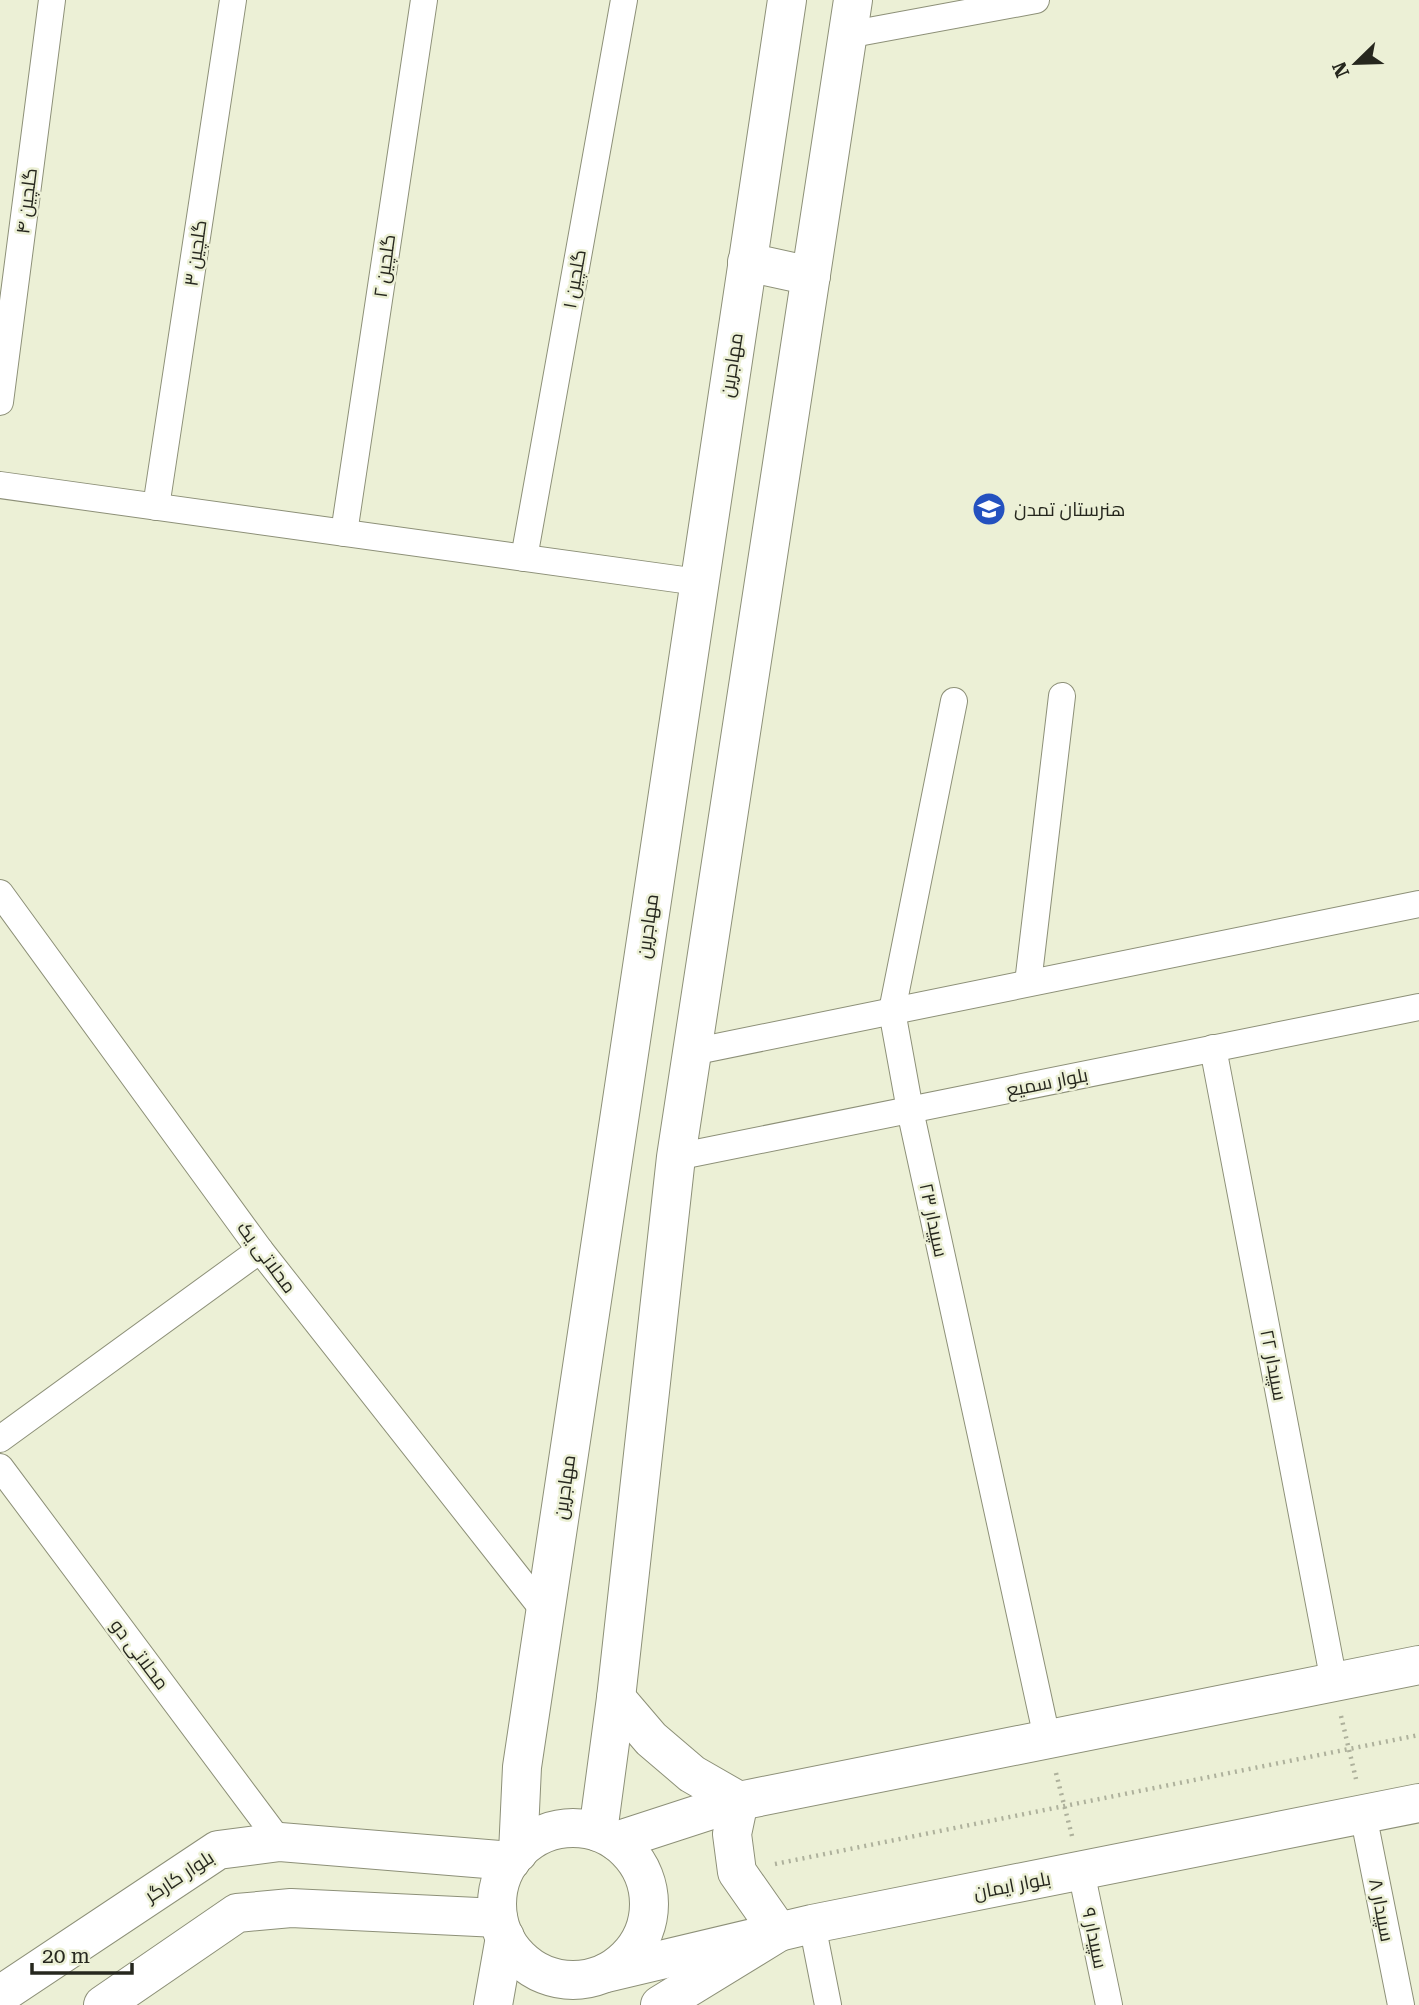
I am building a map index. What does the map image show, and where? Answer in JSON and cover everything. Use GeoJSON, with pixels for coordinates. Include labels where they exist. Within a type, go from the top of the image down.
{"type":"FeatureCollection","features":[{"type":"Feature","properties":{"kind":"main road","name":"مهاجرین"},"geometry":{"type":"LineString","coordinates":[[514,1857],[522,1767],[787,0]]}},
{"type":"Feature","properties":{"kind":"main road"},"geometry":{"type":"LineString","coordinates":[[607,1837],[616,1698],[676,1157],[850,18]]}},
{"type":"Feature","properties":{"kind":"main road"},"geometry":{"type":"LineString","coordinates":[[747,262],[811,276]]}},
{"type":"Feature","properties":{"kind":"main road"},"geometry":{"type":"LineString","coordinates":[[607,1837],[739,1801],[1419,1665]]}},
{"type":"Feature","properties":{"kind":"main road"},"geometry":{"type":"LineString","coordinates":[[616,1698],[650,1740],[692,1774],[739,1801]]}},
{"type":"Feature","properties":{"kind":"main road"},"geometry":{"type":"LineString","coordinates":[[660,2005],[796,1928],[737,1872],[732,1834],[739,1801]]}},
{"type":"Feature","properties":{"kind":"main road","name":"بلوار ایمان"},"geometry":{"type":"LineString","coordinates":[[589,1986],[796,1928],[1419,1803]]}},
{"type":"Feature","properties":{"kind":"main road"},"geometry":{"type":"LineString","coordinates":[[493,2005],[502,1927],[497,1898],[502,1878],[514,1857],[540,1835],[559,1829],[579,1828],[607,1837],[631,1855],[641,1871],[648,1891],[649,1910],[645,1930],[636,1947],[622,1962],[589,1986],[548,1976],[530,1967],[516,1953],[502,1927]]}},
{"type":"Feature","properties":{"kind":"main road","name":"بلوار کارگر"},"geometry":{"type":"LineString","coordinates":[[2,1989],[218,1850],[280,1842],[514,1857]]}},
{"type":"Feature","properties":{"kind":"main road"},"geometry":{"type":"LineString","coordinates":[[103,2005],[237,1913],[291,1908],[502,1927]]}},
{"type":"Feature","properties":{"kind":"street","name":"گلچین ۴"},"geometry":{"type":"LineString","coordinates":[[0,401],[52,0]]}},
{"type":"Feature","properties":{"kind":"street","name":"گلچین ۳"},"geometry":{"type":"LineString","coordinates":[[156,507],[233,0]]}},
{"type":"Feature","properties":{"kind":"street","name":"گلچین ۲"},"geometry":{"type":"LineString","coordinates":[[344,533],[424,0]]}},
{"type":"Feature","properties":{"kind":"street","name":"گلچین ۱"},"geometry":{"type":"LineString","coordinates":[[524,558],[624,0]]}},
{"type":"Feature","properties":{"kind":"street"},"geometry":{"type":"LineString","coordinates":[[850,18],[1036,0]]}},
{"type":"Feature","properties":{"kind":"street"},"geometry":{"type":"LineString","coordinates":[[0,485],[698,582]]}},
{"type":"Feature","properties":{"kind":"street"},"geometry":{"type":"LineString","coordinates":[[1028,984],[1062,696]]}},
{"type":"Feature","properties":{"kind":"street","name":"سپیدار ۲۳"},"geometry":{"type":"LineString","coordinates":[[954,701],[892,1011],[910,1110],[1047,1738]]}},
{"type":"Feature","properties":{"kind":"street","name":"محلاتی یک"},"geometry":{"type":"LineString","coordinates":[[0,892],[260,1250],[545,1612]]}},
{"type":"Feature","properties":{"kind":"street"},"geometry":{"type":"LineString","coordinates":[[692,1052],[1419,904]]}},
{"type":"Feature","properties":{"kind":"street","name":"بلوار سمیع"},"geometry":{"type":"LineString","coordinates":[[676,1157],[1419,1007]]}},
{"type":"Feature","properties":{"kind":"street","name":"سپیدار ۲۲"},"geometry":{"type":"LineString","coordinates":[[1213,1048],[1334,1682]]}},
{"type":"Feature","properties":{"kind":"street"},"geometry":{"type":"LineString","coordinates":[[0,1439],[260,1250]]}},
{"type":"Feature","properties":{"kind":"street","name":"محلاتی دو"},"geometry":{"type":"LineString","coordinates":[[0,1467],[280,1842]]}},
{"type":"Feature","properties":{"kind":"street","name":"سپیدار ۸"},"geometry":{"type":"LineString","coordinates":[[1363,1814],[1401,2005]]}},
{"type":"Feature","properties":{"kind":"street","name":"سپیدار ۹"},"geometry":{"type":"LineString","coordinates":[[1081,1871],[1109,2005]]}},
{"type":"Feature","properties":{"kind":"street"},"geometry":{"type":"LineString","coordinates":[[796,1928],[828,2005]]}},
{"type":"Feature","properties":{"kind":"path"},"geometry":{"type":"LineString","coordinates":[[1334,1682],[1363,1814]]}},
{"type":"Feature","properties":{"kind":"path"},"geometry":{"type":"LineString","coordinates":[[737,1872],[1419,1735]]}},
{"type":"Feature","properties":{"kind":"path"},"geometry":{"type":"LineString","coordinates":[[1047,1738],[1081,1871]]}},
{"type":"Feature","properties":{"kind":"place","name":"هنرستان تمدن"},"geometry":{"type":"Point","coordinates":[989,509]}}]}
